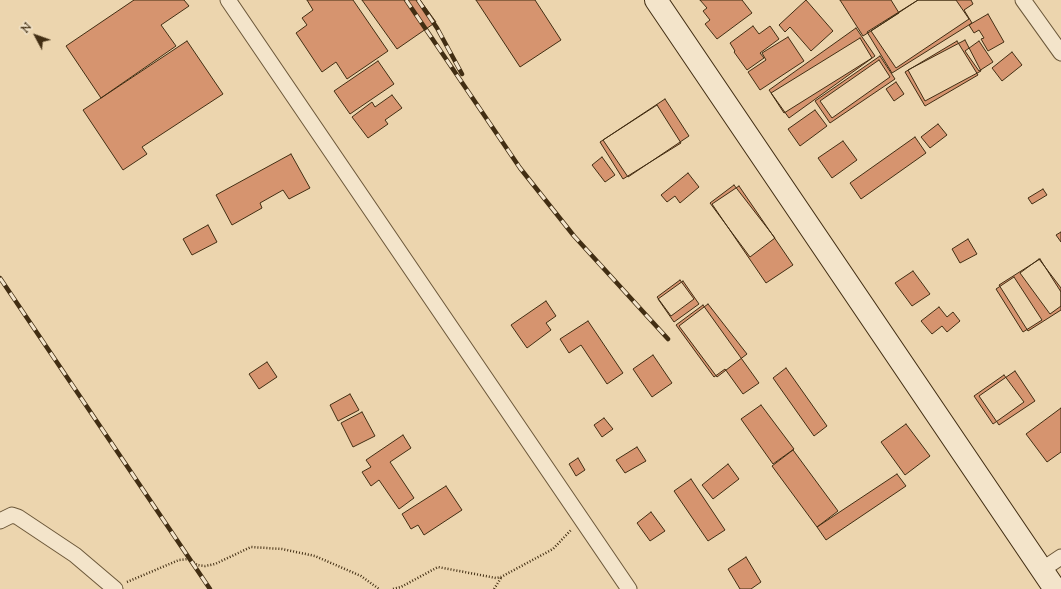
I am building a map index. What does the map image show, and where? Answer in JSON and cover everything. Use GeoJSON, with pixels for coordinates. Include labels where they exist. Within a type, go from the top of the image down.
{"type":"FeatureCollection","features":[{"type":"Feature","properties":{"kind":"main road"},"geometry":{"type":"LineString","coordinates":[[656,0],[1043,569],[1055,589]]}},
{"type":"Feature","properties":{"kind":"street"},"geometry":{"type":"LineString","coordinates":[[228,0],[629,589]]}},
{"type":"Feature","properties":{"kind":"street"},"geometry":{"type":"LineString","coordinates":[[1023,0],[1061,53]]}},
{"type":"Feature","properties":{"kind":"street"},"geometry":{"type":"LineString","coordinates":[[0,521],[12,515],[18,517],[75,555],[115,588]]}},
{"type":"Feature","properties":{"kind":"street"},"geometry":{"type":"LineString","coordinates":[[1043,569],[1061,557]]}},
{"type":"Feature","properties":{"kind":"path"},"geometry":{"type":"LineString","coordinates":[[393,589],[401,587],[438,567],[496,578],[501,577],[553,549],[582,519]]}},
{"type":"Feature","properties":{"kind":"path"},"geometry":{"type":"LineString","coordinates":[[115,588],[179,560],[189,559],[197,565],[205,566],[215,564],[251,547],[282,549],[315,556],[362,576],[379,589]]}},
{"type":"Feature","properties":{"kind":"path"},"geometry":{"type":"LineString","coordinates":[[494,589],[501,577]]}},
{"type":"Feature","properties":{"kind":"building"},"geometry":{"type":"Polygon","coordinates":[[[134,0],[184,0],[189,6],[161,25],[176,46],[101,98],[66,46],[134,0]]]}},
{"type":"Feature","properties":{"kind":"building"},"geometry":{"type":"Polygon","coordinates":[[[307,0],[353,0],[388,51],[347,79],[336,62],[322,72],[296,33],[307,25],[302,18],[313,10],[307,0]]]}},
{"type":"Feature","properties":{"kind":"building"},"geometry":{"type":"Polygon","coordinates":[[[362,0],[420,0],[436,22],[397,49],[362,0]]]}},
{"type":"Feature","properties":{"kind":"building"},"geometry":{"type":"Polygon","coordinates":[[[476,0],[535,0],[561,40],[520,67],[476,0]]]}},
{"type":"Feature","properties":{"kind":"building"},"geometry":{"type":"Polygon","coordinates":[[[700,0],[742,0],[752,13],[717,39],[705,24],[710,20],[703,11],[707,8],[700,0]]]}},
{"type":"Feature","properties":{"kind":"building"},"geometry":{"type":"Polygon","coordinates":[[[806,0],[833,31],[811,51],[790,27],[785,32],[779,25],[806,0]]]}},
{"type":"Feature","properties":{"kind":"building"},"geometry":{"type":"Polygon","coordinates":[[[840,0],[891,0],[899,13],[863,36],[840,0]]]}},
{"type":"Feature","properties":{"kind":"building"},"geometry":{"type":"Polygon","coordinates":[[[918,0],[971,0],[973,4],[964,10],[972,23],[892,73],[867,32],[918,0]]]}},
{"type":"Feature","properties":{"kind":"building"},"geometry":{"type":"Polygon","coordinates":[[[918,0],[956,0],[969,19],[896,68],[871,31],[918,0]]]}},
{"type":"Feature","properties":{"kind":"building"},"geometry":{"type":"Polygon","coordinates":[[[988,14],[1004,42],[988,51],[981,39],[984,38],[979,30],[974,33],[969,25],[988,14]]]}},
{"type":"Feature","properties":{"kind":"building"},"geometry":{"type":"Polygon","coordinates":[[[753,26],[759,34],[770,26],[779,39],[760,53],[764,58],[747,70],[734,52],[735,51],[730,43],[753,26]]]}},
{"type":"Feature","properties":{"kind":"building"},"geometry":{"type":"Polygon","coordinates":[[[856,28],[875,56],[789,118],[769,90],[856,28]]]}},
{"type":"Feature","properties":{"kind":"building"},"geometry":{"type":"Polygon","coordinates":[[[788,37],[804,61],[760,90],[748,72],[766,60],[762,53],[788,37]]]}},
{"type":"Feature","properties":{"kind":"building"},"geometry":{"type":"Polygon","coordinates":[[[860,38],[872,58],[784,113],[771,93],[860,38]]]}},
{"type":"Feature","properties":{"kind":"building"},"geometry":{"type":"Polygon","coordinates":[[[965,40],[981,71],[925,101],[908,70],[965,40]]]}},
{"type":"Feature","properties":{"kind":"building"},"geometry":{"type":"Polygon","coordinates":[[[187,41],[223,94],[142,147],[147,154],[123,170],[83,110],[187,41]]]}},
{"type":"Feature","properties":{"kind":"building"},"geometry":{"type":"Polygon","coordinates":[[[957,41],[978,75],[925,106],[905,72],[957,41]]]}},
{"type":"Feature","properties":{"kind":"building"},"geometry":{"type":"Polygon","coordinates":[[[979,41],[993,62],[979,71],[965,51],[979,41]]]}},
{"type":"Feature","properties":{"kind":"building"},"geometry":{"type":"Polygon","coordinates":[[[1012,52],[1022,65],[1002,81],[992,68],[1012,52]]]}},
{"type":"Feature","properties":{"kind":"building"},"geometry":{"type":"Polygon","coordinates":[[[880,56],[895,79],[830,123],[815,101],[880,56]]]}},
{"type":"Feature","properties":{"kind":"building"},"geometry":{"type":"Polygon","coordinates":[[[879,60],[890,77],[832,118],[820,101],[879,60]]]}},
{"type":"Feature","properties":{"kind":"building"},"geometry":{"type":"Polygon","coordinates":[[[378,61],[394,84],[350,114],[334,91],[378,61]]]}},
{"type":"Feature","properties":{"kind":"building"},"geometry":{"type":"Polygon","coordinates":[[[896,82],[904,94],[894,101],[886,89],[896,82]]]}},
{"type":"Feature","properties":{"kind":"building"},"geometry":{"type":"Polygon","coordinates":[[[392,95],[402,108],[385,120],[388,124],[368,138],[352,117],[372,102],[375,107],[392,95]]]}},
{"type":"Feature","properties":{"kind":"building"},"geometry":{"type":"Polygon","coordinates":[[[665,99],[689,136],[628,177],[603,140],[665,99]]]}},
{"type":"Feature","properties":{"kind":"building"},"geometry":{"type":"Polygon","coordinates":[[[657,105],[681,143],[623,179],[600,142],[657,105]]]}},
{"type":"Feature","properties":{"kind":"building"},"geometry":{"type":"Polygon","coordinates":[[[815,110],[827,126],[800,146],[788,129],[815,110]]]}},
{"type":"Feature","properties":{"kind":"building"},"geometry":{"type":"Polygon","coordinates":[[[938,124],[947,135],[930,148],[921,137],[938,124]]]}},
{"type":"Feature","properties":{"kind":"building"},"geometry":{"type":"Polygon","coordinates":[[[915,137],[926,153],[861,199],[850,183],[915,137]]]}},
{"type":"Feature","properties":{"kind":"building"},"geometry":{"type":"Polygon","coordinates":[[[843,141],[857,160],[832,178],[818,158],[843,141]]]}},
{"type":"Feature","properties":{"kind":"building"},"geometry":{"type":"Polygon","coordinates":[[[291,154],[310,188],[289,199],[283,190],[260,203],[262,208],[232,225],[216,195],[291,154]]]}},
{"type":"Feature","properties":{"kind":"building"},"geometry":{"type":"Polygon","coordinates":[[[602,157],[615,175],[605,182],[592,165],[602,157]]]}},
{"type":"Feature","properties":{"kind":"building"},"geometry":{"type":"Polygon","coordinates":[[[688,173],[699,187],[680,203],[675,196],[667,202],[661,195],[688,173]]]}},
{"type":"Feature","properties":{"kind":"building"},"geometry":{"type":"Polygon","coordinates":[[[734,185],[775,238],[750,257],[710,203],[734,185]]]}},
{"type":"Feature","properties":{"kind":"building"},"geometry":{"type":"Polygon","coordinates":[[[739,186],[793,265],[766,283],[712,204],[739,186]]]}},
{"type":"Feature","properties":{"kind":"building"},"geometry":{"type":"Polygon","coordinates":[[[1043,189],[1047,195],[1032,204],[1028,198],[1043,189]]]}},
{"type":"Feature","properties":{"kind":"building"},"geometry":{"type":"Polygon","coordinates":[[[208,225],[217,242],[192,255],[183,239],[208,225]]]}},
{"type":"Feature","properties":{"kind":"building"},"geometry":{"type":"Polygon","coordinates":[[[1061,232],[1061,242],[1056,235],[1061,232]]]}},
{"type":"Feature","properties":{"kind":"building"},"geometry":{"type":"Polygon","coordinates":[[[968,239],[977,254],[960,263],[952,249],[968,239]]]}},
{"type":"Feature","properties":{"kind":"building"},"geometry":{"type":"Polygon","coordinates":[[[1039,259],[1061,288],[1061,306],[1050,314],[1020,273],[1039,259]]]}},
{"type":"Feature","properties":{"kind":"building"},"geometry":{"type":"Polygon","coordinates":[[[1040,259],[1061,292],[1061,310],[1028,331],[999,285],[1040,259]]]}},
{"type":"Feature","properties":{"kind":"building"},"geometry":{"type":"Polygon","coordinates":[[[913,271],[930,294],[912,306],[895,283],[913,271]]]}},
{"type":"Feature","properties":{"kind":"building"},"geometry":{"type":"Polygon","coordinates":[[[1014,277],[1042,320],[1023,332],[996,289],[1014,277]]]}},
{"type":"Feature","properties":{"kind":"building"},"geometry":{"type":"Polygon","coordinates":[[[680,280],[694,299],[671,316],[657,297],[680,280]]]}},
{"type":"Feature","properties":{"kind":"building"},"geometry":{"type":"Polygon","coordinates":[[[683,281],[699,304],[674,322],[658,299],[683,281]]]}},
{"type":"Feature","properties":{"kind":"building"},"geometry":{"type":"Polygon","coordinates":[[[546,301],[556,316],[546,323],[551,330],[527,348],[511,325],[546,301]]]}},
{"type":"Feature","properties":{"kind":"building"},"geometry":{"type":"Polygon","coordinates":[[[708,304],[747,354],[717,377],[679,326],[708,304]]]}},
{"type":"Feature","properties":{"kind":"building"},"geometry":{"type":"Polygon","coordinates":[[[703,305],[759,383],[743,394],[725,369],[714,377],[676,325],[703,305]]]}},
{"type":"Feature","properties":{"kind":"building"},"geometry":{"type":"Polygon","coordinates":[[[939,307],[947,317],[953,312],[960,321],[947,332],[942,326],[932,334],[921,321],[939,307]]]}},
{"type":"Feature","properties":{"kind":"building"},"geometry":{"type":"Polygon","coordinates":[[[588,321],[623,373],[607,384],[581,345],[569,353],[560,339],[588,321]]]}},
{"type":"Feature","properties":{"kind":"building"},"geometry":{"type":"Polygon","coordinates":[[[653,355],[672,383],[652,397],[633,369],[653,355]]]}},
{"type":"Feature","properties":{"kind":"building"},"geometry":{"type":"Polygon","coordinates":[[[267,362],[277,377],[259,389],[249,374],[267,362]]]}},
{"type":"Feature","properties":{"kind":"building"},"geometry":{"type":"Polygon","coordinates":[[[786,368],[827,426],[814,436],[773,378],[786,368]]]}},
{"type":"Feature","properties":{"kind":"building"},"geometry":{"type":"Polygon","coordinates":[[[1015,371],[1035,401],[999,425],[979,396],[1015,371]]]}},
{"type":"Feature","properties":{"kind":"building"},"geometry":{"type":"Polygon","coordinates":[[[1004,375],[1024,402],[993,424],[974,396],[1004,375]]]}},
{"type":"Feature","properties":{"kind":"building"},"geometry":{"type":"Polygon","coordinates":[[[350,394],[359,410],[338,421],[330,405],[350,394]]]}},
{"type":"Feature","properties":{"kind":"building"},"geometry":{"type":"Polygon","coordinates":[[[761,405],[794,449],[773,464],[741,419],[761,405]]]}},
{"type":"Feature","properties":{"kind":"building"},"geometry":{"type":"Polygon","coordinates":[[[1061,408],[1061,452],[1047,462],[1026,434],[1061,408]]]}},
{"type":"Feature","properties":{"kind":"building"},"geometry":{"type":"Polygon","coordinates":[[[362,412],[375,436],[353,447],[341,423],[362,412]]]}},
{"type":"Feature","properties":{"kind":"building"},"geometry":{"type":"Polygon","coordinates":[[[604,418],[613,429],[602,437],[594,425],[604,418]]]}},
{"type":"Feature","properties":{"kind":"building"},"geometry":{"type":"Polygon","coordinates":[[[906,424],[930,456],[905,475],[881,442],[906,424]]]}},
{"type":"Feature","properties":{"kind":"building"},"geometry":{"type":"Polygon","coordinates":[[[403,435],[411,448],[390,462],[414,498],[399,509],[379,480],[371,486],[362,472],[371,467],[366,460],[403,435]]]}},
{"type":"Feature","properties":{"kind":"building"},"geometry":{"type":"Polygon","coordinates":[[[637,447],[646,461],[625,473],[616,460],[637,447]]]}},
{"type":"Feature","properties":{"kind":"building"},"geometry":{"type":"Polygon","coordinates":[[[793,450],[838,511],[817,527],[772,466],[793,450]]]}},
{"type":"Feature","properties":{"kind":"building"},"geometry":{"type":"Polygon","coordinates":[[[578,458],[585,470],[576,476],[569,464],[578,458]]]}},
{"type":"Feature","properties":{"kind":"building"},"geometry":{"type":"Polygon","coordinates":[[[728,464],[739,479],[713,499],[702,485],[728,464]]]}},
{"type":"Feature","properties":{"kind":"building"},"geometry":{"type":"Polygon","coordinates":[[[897,474],[906,486],[826,540],[817,527],[897,474]]]}},
{"type":"Feature","properties":{"kind":"building"},"geometry":{"type":"Polygon","coordinates":[[[691,479],[725,530],[708,541],[674,491],[691,479]]]}},
{"type":"Feature","properties":{"kind":"building"},"geometry":{"type":"Polygon","coordinates":[[[446,486],[462,510],[424,535],[418,525],[411,529],[402,514],[446,486]]]}},
{"type":"Feature","properties":{"kind":"building"},"geometry":{"type":"Polygon","coordinates":[[[651,512],[665,531],[650,541],[637,523],[651,512]]]}},
{"type":"Feature","properties":{"kind":"building"},"geometry":{"type":"Polygon","coordinates":[[[746,557],[761,582],[751,589],[740,589],[728,569],[746,557]]]}},
{"type":"Feature","properties":{"kind":"railway"},"geometry":{"type":"LineString","coordinates":[[406,0],[520,168],[574,236],[668,339]]}},
{"type":"Feature","properties":{"kind":"railway"},"geometry":{"type":"LineString","coordinates":[[418,0],[437,28],[462,74]]}},
{"type":"Feature","properties":{"kind":"railway"},"geometry":{"type":"LineString","coordinates":[[0,278],[210,589]]}}]}
